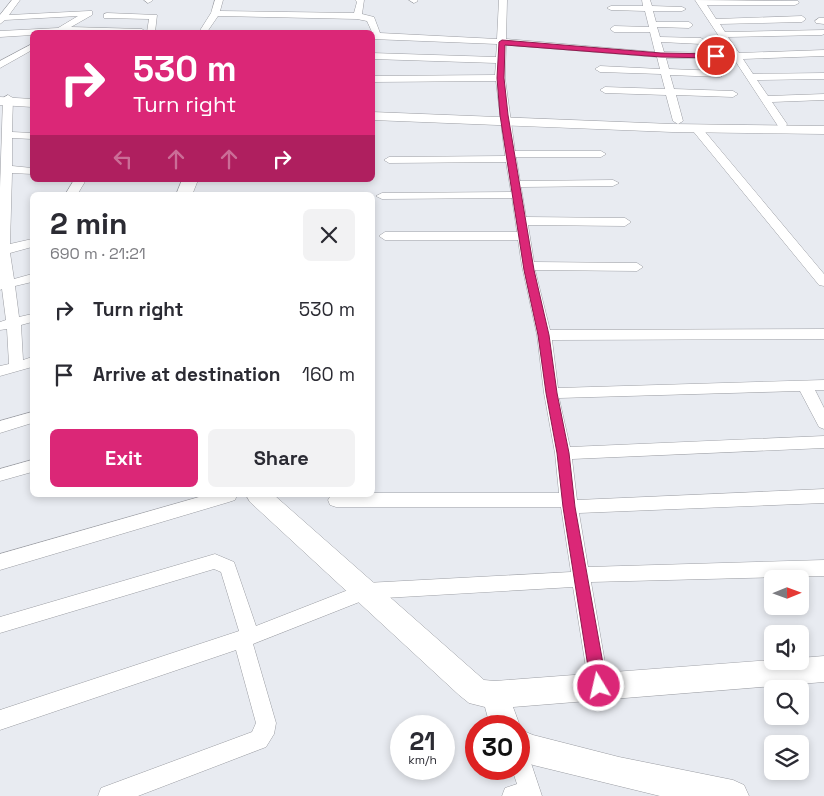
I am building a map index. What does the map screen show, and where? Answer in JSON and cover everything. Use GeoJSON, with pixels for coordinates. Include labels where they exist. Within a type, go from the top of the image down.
{"type":"FeatureCollection","features":[{"type":"Feature","properties":{"kind":"street"},"geometry":{"type":"LineString","coordinates":[[0,8],[6,0]]}},
{"type":"Feature","properties":{"kind":"street"},"geometry":{"type":"LineString","coordinates":[[1,20],[16,0]]}},
{"type":"Feature","properties":{"kind":"street"},"geometry":{"type":"LineString","coordinates":[[204,30],[215,13],[219,0]]}},
{"type":"Feature","properties":{"kind":"street"},"geometry":{"type":"LineString","coordinates":[[356,16],[361,1],[359,0]]}},
{"type":"Feature","properties":{"kind":"street"},"geometry":{"type":"LineString","coordinates":[[503,0],[500,78],[505,118],[528,266],[544,335],[551,393],[563,453],[568,503],[599,686]]}},
{"type":"Feature","properties":{"kind":"street"},"geometry":{"type":"LineString","coordinates":[[700,2],[795,3]]}},
{"type":"Feature","properties":{"kind":"street"},"geometry":{"type":"LineString","coordinates":[[700,2],[782,124]]}},
{"type":"Feature","properties":{"kind":"street"},"geometry":{"type":"LineString","coordinates":[[648,4],[678,121]]}},
{"type":"Feature","properties":{"kind":"street"},"geometry":{"type":"LineString","coordinates":[[610,8],[648,4],[682,10]]}},
{"type":"Feature","properties":{"kind":"street"},"geometry":{"type":"LineString","coordinates":[[1,20],[88,11],[107,15],[154,17],[152,30]]}},
{"type":"Feature","properties":{"kind":"street"},"geometry":{"type":"LineString","coordinates":[[61,30],[88,11]]}},
{"type":"Feature","properties":{"kind":"street"},"geometry":{"type":"LineString","coordinates":[[215,13],[356,16],[372,21],[374,30]]}},
{"type":"Feature","properties":{"kind":"street"},"geometry":{"type":"LineString","coordinates":[[712,22],[802,19]]}},
{"type":"Feature","properties":{"kind":"street"},"geometry":{"type":"LineString","coordinates":[[655,31],[689,25]]}},
{"type":"Feature","properties":{"kind":"street"},"geometry":{"type":"LineString","coordinates":[[614,29],[655,31],[702,41]]}},
{"type":"Feature","properties":{"kind":"street"},"geometry":{"type":"LineString","coordinates":[[721,34],[822,32]]}},
{"type":"Feature","properties":{"kind":"street"},"geometry":{"type":"LineString","coordinates":[[0,34],[30,33]]}},
{"type":"Feature","properties":{"kind":"street"},"geometry":{"type":"LineString","coordinates":[[375,36],[502,42],[661,55],[735,56],[824,53]]}},
{"type":"Feature","properties":{"kind":"street"},"geometry":{"type":"LineString","coordinates":[[0,65],[30,48]]}},
{"type":"Feature","properties":{"kind":"street"},"geometry":{"type":"LineString","coordinates":[[375,56],[502,60]]}},
{"type":"Feature","properties":{"kind":"street"},"geometry":{"type":"LineString","coordinates":[[600,69],[720,74]]}},
{"type":"Feature","properties":{"kind":"street"},"geometry":{"type":"LineString","coordinates":[[750,78],[824,76]]}},
{"type":"Feature","properties":{"kind":"street"},"geometry":{"type":"LineString","coordinates":[[375,79],[500,78]]}},
{"type":"Feature","properties":{"kind":"street"},"geometry":{"type":"LineString","coordinates":[[605,90],[733,94]]}},
{"type":"Feature","properties":{"kind":"street"},"geometry":{"type":"LineString","coordinates":[[765,100],[824,97]]}},
{"type":"Feature","properties":{"kind":"street"},"geometry":{"type":"LineString","coordinates":[[16,366],[7,325],[2,250],[7,135],[4,100],[30,101]]}},
{"type":"Feature","properties":{"kind":"street"},"geometry":{"type":"LineString","coordinates":[[375,110],[697,129],[824,130]]}},
{"type":"Feature","properties":{"kind":"street"},"geometry":{"type":"LineString","coordinates":[[375,116],[824,124]]}},
{"type":"Feature","properties":{"kind":"street"},"geometry":{"type":"LineString","coordinates":[[697,129],[824,282]]}},
{"type":"Feature","properties":{"kind":"street"},"geometry":{"type":"LineString","coordinates":[[7,135],[30,136]]}},
{"type":"Feature","properties":{"kind":"street"},"geometry":{"type":"LineString","coordinates":[[389,160],[601,154]]}},
{"type":"Feature","properties":{"kind":"street"},"geometry":{"type":"LineString","coordinates":[[6,169],[30,170]]}},
{"type":"Feature","properties":{"kind":"street"},"geometry":{"type":"LineString","coordinates":[[382,196],[613,183]]}},
{"type":"Feature","properties":{"kind":"street"},"geometry":{"type":"LineString","coordinates":[[385,236],[624,222]]}},
{"type":"Feature","properties":{"kind":"street"},"geometry":{"type":"LineString","coordinates":[[2,250],[30,243]]}},
{"type":"Feature","properties":{"kind":"street"},"geometry":{"type":"LineString","coordinates":[[528,266],[637,267]]}},
{"type":"Feature","properties":{"kind":"street"},"geometry":{"type":"LineString","coordinates":[[4,285],[30,278]]}},
{"type":"Feature","properties":{"kind":"street"},"geometry":{"type":"LineString","coordinates":[[7,325],[30,319]]}},
{"type":"Feature","properties":{"kind":"street"},"geometry":{"type":"LineString","coordinates":[[544,335],[824,334]]}},
{"type":"Feature","properties":{"kind":"street"},"geometry":{"type":"LineString","coordinates":[[0,371],[30,362]]}},
{"type":"Feature","properties":{"kind":"street"},"geometry":{"type":"LineString","coordinates":[[805,385],[824,423]]}},
{"type":"Feature","properties":{"kind":"street"},"geometry":{"type":"LineString","coordinates":[[551,393],[824,385]]}},
{"type":"Feature","properties":{"kind":"street"},"geometry":{"type":"LineString","coordinates":[[0,427],[30,419]]}},
{"type":"Feature","properties":{"kind":"street"},"geometry":{"type":"LineString","coordinates":[[563,453],[824,442]]}},
{"type":"Feature","properties":{"kind":"street"},"geometry":{"type":"LineString","coordinates":[[0,475],[30,467]]}},
{"type":"Feature","properties":{"kind":"street"},"geometry":{"type":"LineString","coordinates":[[336,500],[568,503],[824,496]]}},
{"type":"Feature","properties":{"kind":"street"},"geometry":{"type":"LineString","coordinates":[[0,562],[222,497]]}},
{"type":"Feature","properties":{"kind":"street"},"geometry":{"type":"LineString","coordinates":[[260,497],[479,693],[495,695],[824,669]]}},
{"type":"Feature","properties":{"kind":"street"},"geometry":{"type":"LineString","coordinates":[[0,625],[215,561],[228,567],[266,723],[264,734],[259,740],[109,796]]}},
{"type":"Feature","properties":{"kind":"street"},"geometry":{"type":"LineString","coordinates":[[0,720],[246,638],[366,591],[581,577],[824,568]]}},
{"type":"Feature","properties":{"kind":"street"},"geometry":{"type":"LineString","coordinates":[[495,695],[501,715]]}},
{"type":"Feature","properties":{"kind":"street"},"geometry":{"type":"LineString","coordinates":[[530,749],[698,792],[733,796]]}},
{"type":"Feature","properties":{"kind":"street"},"geometry":{"type":"LineString","coordinates":[[523,780],[525,794]]}},
{"type":"Feature","properties":{"kind":"route"},"geometry":{"type":"LineString","coordinates":[[599,686],[569,507],[563,453],[551,393],[544,335],[529,270],[504,115],[500,78],[502,42],[661,55],[716,56]]}}]}
